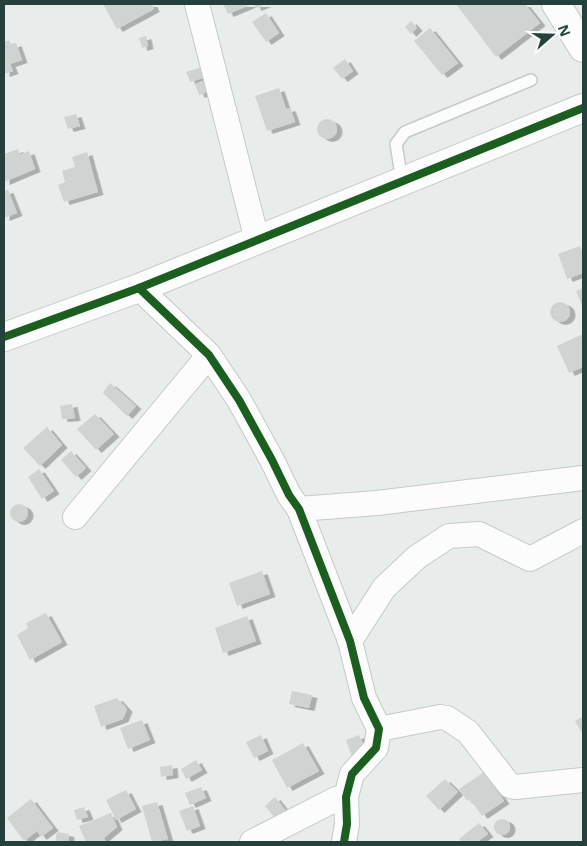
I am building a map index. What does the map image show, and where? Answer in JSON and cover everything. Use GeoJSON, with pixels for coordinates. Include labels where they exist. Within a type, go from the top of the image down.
{"type":"FeatureCollection","features":[{"type":"Feature","properties":{"kind":"street"},"geometry":{"type":"LineString","coordinates":[[197,4],[257,240]]}},
{"type":"Feature","properties":{"kind":"street"},"geometry":{"type":"LineString","coordinates":[[556,4],[583,48]]}},
{"type":"Feature","properties":{"kind":"street"},"geometry":{"type":"LineString","coordinates":[[4,337],[139,288],[583,108]]}},
{"type":"Feature","properties":{"kind":"street"},"geometry":{"type":"LineString","coordinates":[[139,288],[209,355],[239,400],[289,495],[299,509],[350,641],[364,698],[379,729],[376,748],[352,774],[346,797],[347,824],[344,842]]}},
{"type":"Feature","properties":{"kind":"street"},"geometry":{"type":"LineString","coordinates":[[75,517],[209,355]]}},
{"type":"Feature","properties":{"kind":"street"},"geometry":{"type":"LineString","coordinates":[[299,509],[377,503],[583,478]]}},
{"type":"Feature","properties":{"kind":"street"},"geometry":{"type":"LineString","coordinates":[[350,641],[384,588],[417,557],[449,536],[479,534],[530,560],[583,530]]}},
{"type":"Feature","properties":{"kind":"street"},"geometry":{"type":"LineString","coordinates":[[379,729],[440,717],[454,722],[468,732],[510,786],[583,780]]}},
{"type":"Feature","properties":{"kind":"street"},"geometry":{"type":"LineString","coordinates":[[252,842],[336,799],[346,797]]}},
{"type":"Feature","properties":{"kind":"lane"},"geometry":{"type":"LineString","coordinates":[[402,181],[396,144],[405,132],[531,80]]}},
{"type":"Feature","properties":{"kind":"building"},"geometry":{"type":"Polygon","coordinates":[[[103,4],[152,4],[154,9],[117,29],[103,4]]]}},
{"type":"Feature","properties":{"kind":"building"},"geometry":{"type":"Polygon","coordinates":[[[223,4],[252,4],[228,14],[223,4]]]}},
{"type":"Feature","properties":{"kind":"building"},"geometry":{"type":"Polygon","coordinates":[[[254,4],[266,4],[256,8],[254,4]]]}},
{"type":"Feature","properties":{"kind":"building"},"geometry":{"type":"Polygon","coordinates":[[[456,4],[525,4],[540,23],[496,57],[456,4]]]}},
{"type":"Feature","properties":{"kind":"building"},"geometry":{"type":"Polygon","coordinates":[[[266,13],[279,33],[266,42],[252,22],[266,13]]]}},
{"type":"Feature","properties":{"kind":"building"},"geometry":{"type":"Polygon","coordinates":[[[411,21],[417,28],[411,34],[405,27],[411,21]]]}},
{"type":"Feature","properties":{"kind":"building"},"geometry":{"type":"Polygon","coordinates":[[[430,28],[458,63],[442,75],[414,41],[430,28]]]}},
{"type":"Feature","properties":{"kind":"building"},"geometry":{"type":"Polygon","coordinates":[[[146,36],[148,46],[142,48],[139,38],[146,36]]]}},
{"type":"Feature","properties":{"kind":"building"},"geometry":{"type":"Polygon","coordinates":[[[9,40],[11,45],[16,43],[22,60],[10,64],[13,71],[4,74],[4,42],[9,40]]]}},
{"type":"Feature","properties":{"kind":"building"},"geometry":{"type":"Polygon","coordinates":[[[345,59],[353,71],[342,79],[333,68],[345,59]]]}},
{"type":"Feature","properties":{"kind":"building"},"geometry":{"type":"Polygon","coordinates":[[[202,67],[206,77],[190,82],[186,72],[202,67]]]}},
{"type":"Feature","properties":{"kind":"building"},"geometry":{"type":"Polygon","coordinates":[[[209,79],[213,90],[199,95],[195,84],[209,79]]]}},
{"type":"Feature","properties":{"kind":"building"},"geometry":{"type":"Polygon","coordinates":[[[279,88],[286,109],[290,108],[295,122],[267,131],[255,96],[279,88]]]}},
{"type":"Feature","properties":{"kind":"building"},"geometry":{"type":"Polygon","coordinates":[[[76,114],[80,126],[68,129],[64,117],[76,114]]]}},
{"type":"Feature","properties":{"kind":"building"},"geometry":{"type":"Polygon","coordinates":[[[327,119],[334,122],[337,129],[334,136],[327,139],[320,136],[317,129],[320,122],[327,119]]]}},
{"type":"Feature","properties":{"kind":"building"},"geometry":{"type":"Polygon","coordinates":[[[18,149],[20,155],[29,151],[35,169],[4,182],[4,154],[18,149]]]}},
{"type":"Feature","properties":{"kind":"building"},"geometry":{"type":"Polygon","coordinates":[[[87,152],[98,192],[64,202],[58,185],[65,182],[62,171],[75,167],[72,157],[87,152]]]}},
{"type":"Feature","properties":{"kind":"building"},"geometry":{"type":"Polygon","coordinates":[[[8,190],[17,213],[4,218],[4,191],[8,190]]]}},
{"type":"Feature","properties":{"kind":"building"},"geometry":{"type":"Polygon","coordinates":[[[580,246],[583,255],[583,273],[567,279],[558,254],[580,246]]]}},
{"type":"Feature","properties":{"kind":"building"},"geometry":{"type":"Polygon","coordinates":[[[583,288],[583,309],[576,291],[583,288]]]}},
{"type":"Feature","properties":{"kind":"building"},"geometry":{"type":"Polygon","coordinates":[[[560,302],[567,305],[570,312],[567,319],[560,322],[553,319],[550,312],[553,305],[560,302]]]}},
{"type":"Feature","properties":{"kind":"building"},"geometry":{"type":"Polygon","coordinates":[[[583,334],[583,367],[569,373],[557,346],[583,334]]]}},
{"type":"Feature","properties":{"kind":"building"},"geometry":{"type":"Polygon","coordinates":[[[110,383],[136,406],[127,416],[103,393],[110,383]]]}},
{"type":"Feature","properties":{"kind":"building"},"geometry":{"type":"Polygon","coordinates":[[[72,404],[75,418],[62,419],[60,406],[72,404]]]}},
{"type":"Feature","properties":{"kind":"building"},"geometry":{"type":"Polygon","coordinates":[[[95,414],[114,434],[96,450],[77,429],[95,414]]]}},
{"type":"Feature","properties":{"kind":"building"},"geometry":{"type":"Polygon","coordinates":[[[47,427],[62,445],[40,466],[23,448],[47,427]]]}},
{"type":"Feature","properties":{"kind":"building"},"geometry":{"type":"Polygon","coordinates":[[[71,451],[86,468],[76,477],[61,460],[71,451]]]}},
{"type":"Feature","properties":{"kind":"building"},"geometry":{"type":"Polygon","coordinates":[[[39,469],[54,491],[42,499],[28,477],[39,469]]]}},
{"type":"Feature","properties":{"kind":"building"},"geometry":{"type":"Polygon","coordinates":[[[19,504],[25,507],[28,513],[25,519],[19,522],[13,519],[10,513],[13,507],[19,504]]]}},
{"type":"Feature","properties":{"kind":"building"},"geometry":{"type":"Polygon","coordinates":[[[262,571],[270,594],[237,606],[229,583],[262,571]]]}},
{"type":"Feature","properties":{"kind":"building"},"geometry":{"type":"Polygon","coordinates":[[[46,613],[62,642],[30,660],[17,635],[28,628],[26,623],[46,613]]]}},
{"type":"Feature","properties":{"kind":"building"},"geometry":{"type":"Polygon","coordinates":[[[247,616],[256,641],[223,653],[215,628],[247,616]]]}},
{"type":"Feature","properties":{"kind":"building"},"geometry":{"type":"Polygon","coordinates":[[[292,691],[312,695],[309,708],[289,704],[292,691]]]}},
{"type":"Feature","properties":{"kind":"building"},"geometry":{"type":"Polygon","coordinates":[[[117,698],[127,709],[123,719],[101,727],[94,706],[117,698]]]}},
{"type":"Feature","properties":{"kind":"building"},"geometry":{"type":"Polygon","coordinates":[[[583,716],[583,735],[575,721],[583,716]]]}},
{"type":"Feature","properties":{"kind":"building"},"geometry":{"type":"Polygon","coordinates":[[[142,720],[150,740],[128,749],[120,728],[142,720]]]}},
{"type":"Feature","properties":{"kind":"building"},"geometry":{"type":"Polygon","coordinates":[[[261,735],[268,751],[254,758],[246,742],[261,735]]]}},
{"type":"Feature","properties":{"kind":"building"},"geometry":{"type":"Polygon","coordinates":[[[359,735],[366,751],[352,757],[346,740],[359,735]]]}},
{"type":"Feature","properties":{"kind":"building"},"geometry":{"type":"Polygon","coordinates":[[[303,743],[319,771],[287,788],[272,760],[303,743]]]}},
{"type":"Feature","properties":{"kind":"building"},"geometry":{"type":"Polygon","coordinates":[[[196,760],[202,770],[186,779],[181,769],[196,760]]]}},
{"type":"Feature","properties":{"kind":"building"},"geometry":{"type":"Polygon","coordinates":[[[172,765],[173,775],[161,777],[160,767],[172,765]]]}},
{"type":"Feature","properties":{"kind":"building"},"geometry":{"type":"Polygon","coordinates":[[[484,772],[504,801],[482,816],[470,799],[467,801],[459,789],[484,772]]]}},
{"type":"Feature","properties":{"kind":"building"},"geometry":{"type":"Polygon","coordinates":[[[445,779],[458,792],[439,810],[426,796],[445,779]]]}},
{"type":"Feature","properties":{"kind":"building"},"geometry":{"type":"Polygon","coordinates":[[[201,787],[206,798],[190,805],[185,793],[201,787]]]}},
{"type":"Feature","properties":{"kind":"building"},"geometry":{"type":"Polygon","coordinates":[[[126,790],[136,809],[116,820],[106,800],[126,790]]]}},
{"type":"Feature","properties":{"kind":"building"},"geometry":{"type":"Polygon","coordinates":[[[275,797],[290,816],[280,824],[265,806],[275,797]]]}},
{"type":"Feature","properties":{"kind":"building"},"geometry":{"type":"Polygon","coordinates":[[[31,799],[53,828],[41,837],[37,831],[24,841],[7,818],[31,799]]]}},
{"type":"Feature","properties":{"kind":"building"},"geometry":{"type":"Polygon","coordinates":[[[157,802],[168,839],[152,842],[142,806],[157,802]]]}},
{"type":"Feature","properties":{"kind":"building"},"geometry":{"type":"Polygon","coordinates":[[[193,806],[200,826],[187,831],[179,811],[193,806]]]}},
{"type":"Feature","properties":{"kind":"building"},"geometry":{"type":"Polygon","coordinates":[[[84,807],[88,817],[77,820],[74,810],[84,807]]]}},
{"type":"Feature","properties":{"kind":"building"},"geometry":{"type":"Polygon","coordinates":[[[111,813],[117,827],[104,838],[106,842],[86,842],[79,826],[111,813]]]}},
{"type":"Feature","properties":{"kind":"building"},"geometry":{"type":"Polygon","coordinates":[[[499,819],[505,819],[510,824],[508,833],[499,835],[494,830],[494,824],[499,819]]]}},
{"type":"Feature","properties":{"kind":"building"},"geometry":{"type":"Polygon","coordinates":[[[479,823],[488,834],[477,842],[461,842],[459,839],[479,823]]]}},
{"type":"Feature","properties":{"kind":"building"},"geometry":{"type":"Polygon","coordinates":[[[57,832],[69,834],[68,842],[55,842],[57,832]]]}},
{"type":"Feature","properties":{"kind":"cycle path"},"geometry":{"type":"LineString","coordinates":[[4,337],[139,288],[583,108]]}},
{"type":"Feature","properties":{"kind":"cycle path"},"geometry":{"type":"LineString","coordinates":[[139,288],[209,355],[239,400],[289,495],[299,509],[350,641],[364,698],[379,729],[376,748],[352,774],[346,797],[347,824],[344,842]]}}]}
